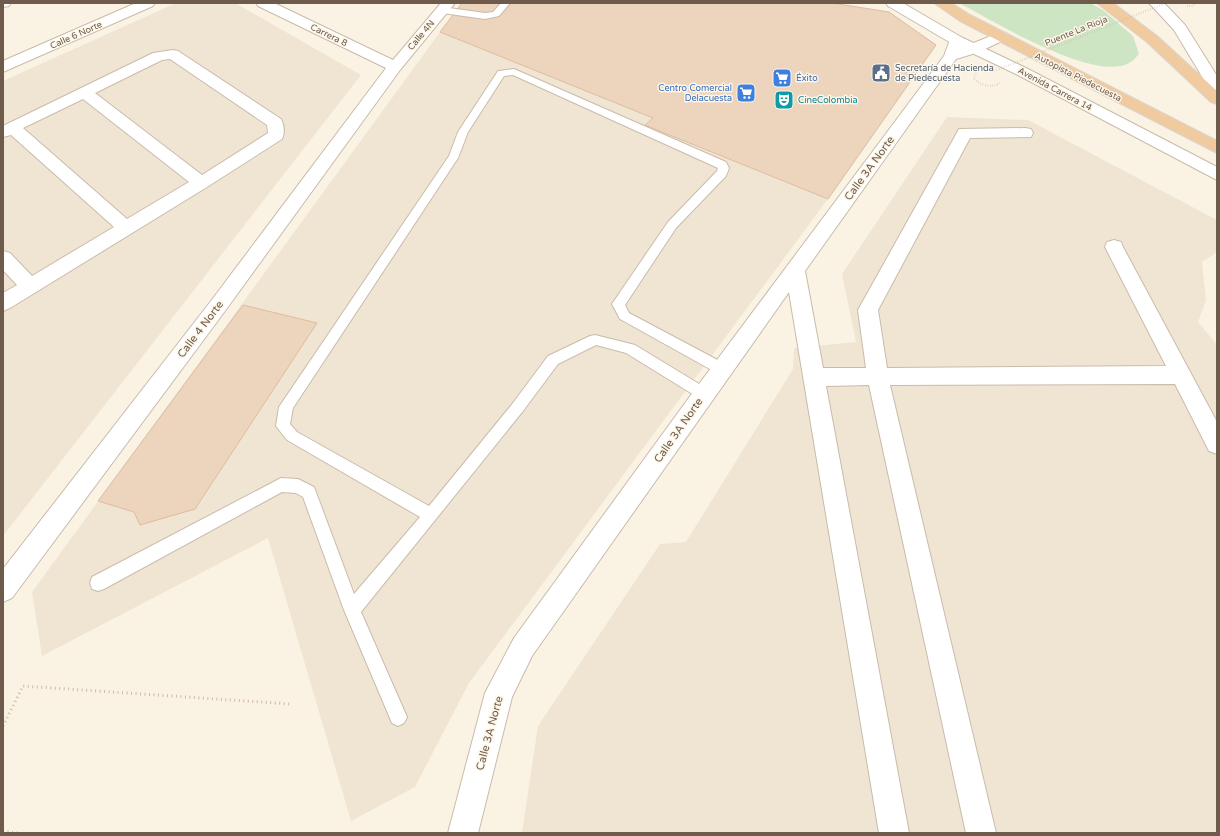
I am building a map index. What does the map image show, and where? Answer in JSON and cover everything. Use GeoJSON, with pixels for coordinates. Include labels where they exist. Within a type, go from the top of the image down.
{"type":"FeatureCollection","features":[{"type":"Feature","properties":{"kind":"highway","name":"Autopista Piedecuesta"},"geometry":{"type":"LineString","coordinates":[[941,3],[965,18],[1217,148]]}},
{"type":"Feature","properties":{"kind":"highway"},"geometry":{"type":"LineString","coordinates":[[1104,3],[1140,29],[1217,99]]}},
{"type":"Feature","properties":{"kind":"street","name":"Calle 6 Norte"},"geometry":{"type":"LineString","coordinates":[[3,67],[148,3]]}},
{"type":"Feature","properties":{"kind":"street","name":"Carrera 8"},"geometry":{"type":"LineString","coordinates":[[263,3],[395,67]]}},
{"type":"Feature","properties":{"kind":"street"},"geometry":{"type":"LineString","coordinates":[[893,3],[954,48],[974,49],[1001,36]]}},
{"type":"Feature","properties":{"kind":"street"},"geometry":{"type":"LineString","coordinates":[[1156,3],[1180,28],[1217,88]]}},
{"type":"Feature","properties":{"kind":"street","name":"Calle 4N"},"geometry":{"type":"LineString","coordinates":[[395,67],[440,6]]}},
{"type":"Feature","properties":{"kind":"street","name":"Calle 3A Norte"},"geometry":{"type":"LineString","coordinates":[[463,833],[499,693],[523,647],[954,48]]}},
{"type":"Feature","properties":{"kind":"street","name":"Avenida Carrera 14"},"geometry":{"type":"LineString","coordinates":[[974,49],[1217,174]]}},
{"type":"Feature","properties":{"kind":"street"},"geometry":{"type":"LineString","coordinates":[[3,303],[201,183],[276,135],[276,123],[173,54],[158,56],[7,130],[126,228]]}},
{"type":"Feature","properties":{"kind":"street","name":"Calle 4 Norte"},"geometry":{"type":"LineString","coordinates":[[3,589],[218,306],[395,67]]}},
{"type":"Feature","properties":{"kind":"street"},"geometry":{"type":"LineString","coordinates":[[84,92],[201,183]]}},
{"type":"Feature","properties":{"kind":"street"},"geometry":{"type":"LineString","coordinates":[[981,833],[877,375],[868,310],[965,133],[1025,133]]}},
{"type":"Feature","properties":{"kind":"street"},"geometry":{"type":"LineString","coordinates":[[1114,247],[1217,444]]}},
{"type":"Feature","properties":{"kind":"street"},"geometry":{"type":"LineString","coordinates":[[3,258],[30,286]]}},
{"type":"Feature","properties":{"kind":"street"},"geometry":{"type":"LineString","coordinates":[[794,270],[894,833]]}},
{"type":"Feature","properties":{"kind":"street"},"geometry":{"type":"LineString","coordinates":[[814,377],[877,375],[1182,375]]}},
{"type":"Feature","properties":{"kind":"lane"},"geometry":{"type":"LineString","coordinates":[[440,6],[485,16],[496,14],[506,3]]}},
{"type":"Feature","properties":{"kind":"lane"},"geometry":{"type":"LineString","coordinates":[[432,515],[292,436],[283,426],[286,407],[454,156],[464,132],[501,73],[514,72],[722,165],[724,168],[722,173],[672,225],[628,292],[618,304],[624,316],[722,369]]}},
{"type":"Feature","properties":{"kind":"lane"},"geometry":{"type":"LineString","coordinates":[[352,610],[432,515],[470,465],[518,407],[553,360],[595,340],[630,349],[704,394]]}},
{"type":"Feature","properties":{"kind":"lane"},"geometry":{"type":"LineString","coordinates":[[98,583],[281,486],[298,486],[309,492],[352,610],[398,717]]}},
{"type":"Feature","properties":{"kind":"path","name":"Puente La Rioja"},"geometry":{"type":"LineString","coordinates":[[992,72],[1166,3]]}},
{"type":"Feature","properties":{"kind":"path"},"geometry":{"type":"LineString","coordinates":[[3,726],[22,686],[290,704]]}},
{"type":"Feature","properties":{"kind":"path"},"geometry":{"type":"LineString","coordinates":[[3,832],[18,833]]}},
{"type":"Feature","properties":{"kind":"shaded area"},"geometry":{"type":"Polygon","coordinates":[[[176,3],[235,3],[361,75],[3,536],[3,81],[176,3]]]}},
{"type":"Feature","properties":{"kind":"shaded area"},"geometry":{"type":"Polygon","coordinates":[[[440,32],[653,118],[646,125],[828,199],[469,683],[415,787],[351,821],[268,538],[42,656],[32,592],[440,32]]]}},
{"type":"Feature","properties":{"kind":"shaded area"},"geometry":{"type":"Polygon","coordinates":[[[947,117],[1028,120],[1217,220],[1217,252],[1202,262],[1206,300],[1198,322],[1217,345],[1217,833],[522,833],[538,726],[660,544],[686,542],[793,369],[794,348],[856,342],[842,274],[947,117]]]}},
{"type":"Feature","properties":{"kind":"green space"},"geometry":{"type":"Polygon","coordinates":[[[959,3],[1090,3],[1103,10],[1133,36],[1139,54],[1131,62],[1115,67],[1094,65],[1070,58],[1045,48],[959,3]]]}},
{"type":"Feature","properties":{"kind":"building","name":"Centro Comercial Delacuesta"},"geometry":{"type":"Polygon","coordinates":[[[462,3],[832,3],[889,12],[936,45],[828,199],[645,125],[653,118],[440,32],[462,3]]]}},
{"type":"Feature","properties":{"kind":"building"},"geometry":{"type":"Polygon","coordinates":[[[243,305],[317,323],[195,509],[140,525],[134,512],[98,501],[243,305]]]}},
{"type":"Feature","properties":{"kind":"place","name":"Secretaría de Hacienda de Piedecuesta"},"geometry":{"type":"Point","coordinates":[881,73]}},
{"type":"Feature","properties":{"kind":"place","name":"Éxito"},"geometry":{"type":"Point","coordinates":[782,78]}},
{"type":"Feature","properties":{"kind":"place","name":"Centro Comercial Delacuesta"},"geometry":{"type":"Point","coordinates":[746,93]}},
{"type":"Feature","properties":{"kind":"place","name":"CineColombia"},"geometry":{"type":"Point","coordinates":[784,100]}}]}
